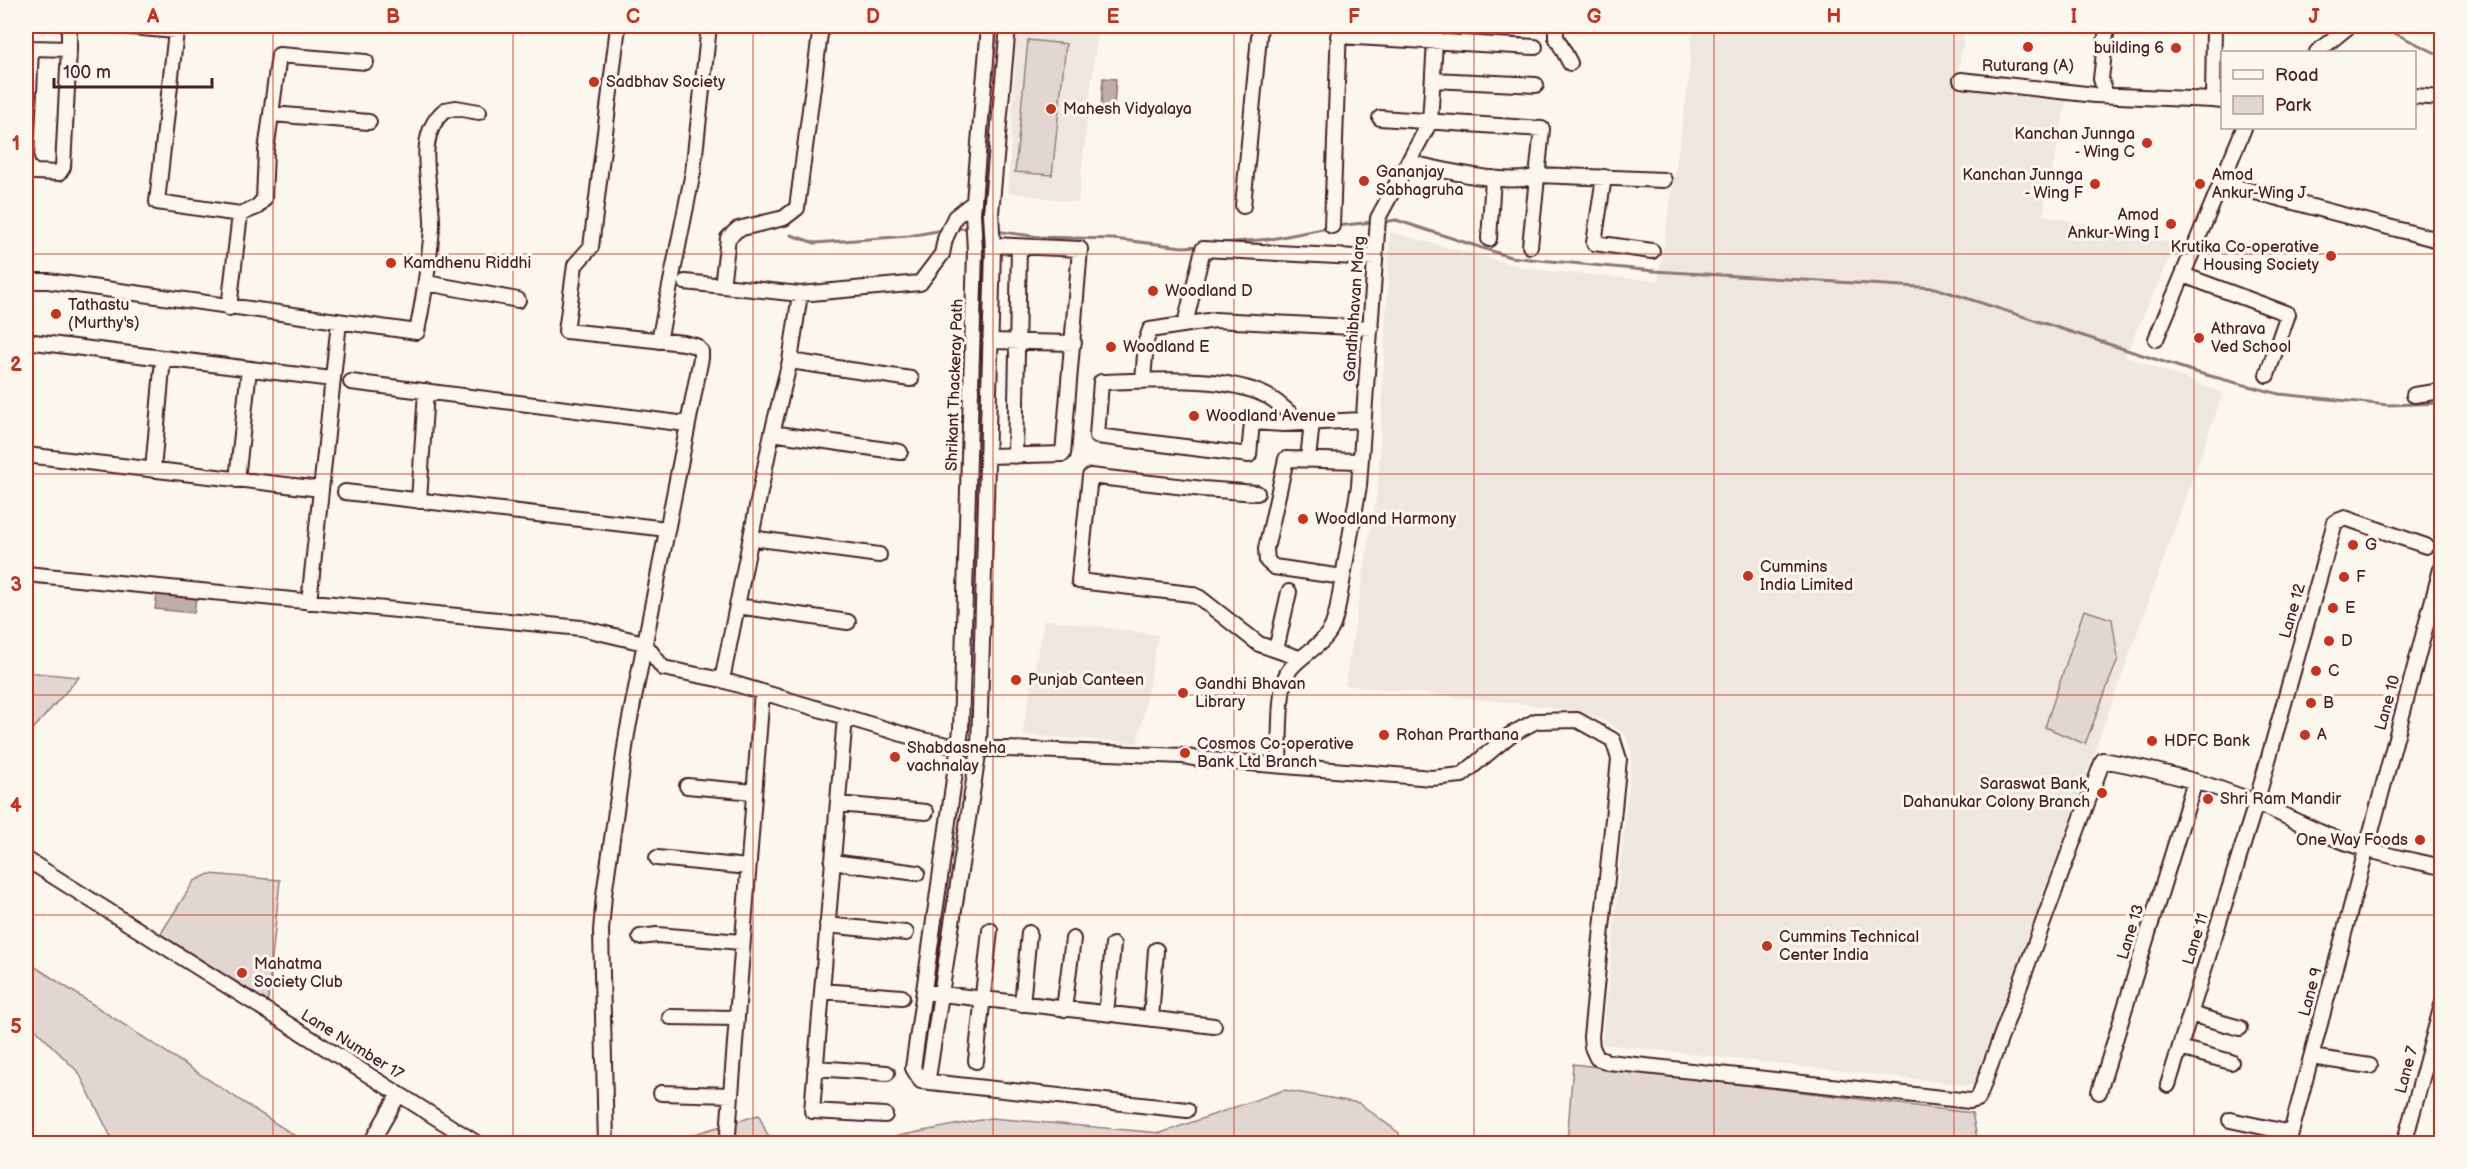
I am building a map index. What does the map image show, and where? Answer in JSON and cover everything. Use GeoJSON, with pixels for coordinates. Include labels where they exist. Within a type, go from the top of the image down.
{"type":"FeatureCollection","features":[{"type":"Feature","properties":{"kind":"street"},"geometry":{"type":"LineString","coordinates":[[69,26],[69,49],[63,167],[59,173],[35,172],[28,167],[26,158],[28,48],[69,49]]}},
{"type":"Feature","properties":{"kind":"street"},"geometry":{"type":"LineString","coordinates":[[119,26],[176,30],[157,202],[240,214],[257,207],[264,199],[266,151],[279,55],[366,62]]}},
{"type":"Feature","properties":{"kind":"street"},"geometry":{"type":"LineString","coordinates":[[606,1143],[601,931],[604,895],[627,734],[701,351],[696,346],[659,340],[566,331],[575,265],[591,247],[618,26]]}},
{"type":"Feature","properties":{"kind":"street"},"geometry":{"type":"LineString","coordinates":[[659,340],[693,172],[709,26]]}},
{"type":"Feature","properties":{"kind":"street"},"geometry":{"type":"LineString","coordinates":[[722,286],[728,238],[738,229],[784,218],[797,208],[821,26]]}},
{"type":"Feature","properties":{"kind":"street","name":"Shrikant Thackeray Path"},"geometry":{"type":"LineString","coordinates":[[989,26],[974,208],[962,714],[913,1068],[921,1081],[929,1072],[979,748],[993,241],[991,213],[1008,26]]}},
{"type":"Feature","properties":{"kind":"street"},"geometry":{"type":"LineString","coordinates":[[1243,206],[1260,26]]}},
{"type":"Feature","properties":{"kind":"street","name":"Gandhibhavan Marg"},"geometry":{"type":"LineString","coordinates":[[1279,765],[1286,674],[1299,658],[1319,643],[1330,630],[1337,611],[1359,486],[1377,222],[1430,122],[1436,26]]}},
{"type":"Feature","properties":{"kind":"street"},"geometry":{"type":"LineString","coordinates":[[1556,26],[1556,38],[1570,63]]}},
{"type":"Feature","properties":{"kind":"street"},"geometry":{"type":"LineString","coordinates":[[2106,95],[2101,79],[2107,26]]}},
{"type":"Feature","properties":{"kind":"street"},"geometry":{"type":"LineString","coordinates":[[1961,80],[2106,95],[2218,100],[2214,26]]}},
{"type":"Feature","properties":{"kind":"street"},"geometry":{"type":"LineString","coordinates":[[2318,51],[2349,26]]}},
{"type":"Feature","properties":{"kind":"street"},"geometry":{"type":"LineString","coordinates":[[1332,226],[1339,31],[1435,41],[1535,47]]}},
{"type":"Feature","properties":{"kind":"street"},"geometry":{"type":"LineString","coordinates":[[1432,80],[1536,85]]}},
{"type":"Feature","properties":{"kind":"street"},"geometry":{"type":"LineString","coordinates":[[2416,96],[2442,98]]}},
{"type":"Feature","properties":{"kind":"street"},"geometry":{"type":"LineString","coordinates":[[26,281],[48,281],[229,308],[417,332],[427,283],[432,224],[427,148],[430,127],[445,110],[456,108],[480,112]]}},
{"type":"Feature","properties":{"kind":"street"},"geometry":{"type":"LineString","coordinates":[[272,114],[369,122]]}},
{"type":"Feature","properties":{"kind":"street"},"geometry":{"type":"LineString","coordinates":[[1380,118],[1542,129],[1530,246]]}},
{"type":"Feature","properties":{"kind":"street"},"geometry":{"type":"LineString","coordinates":[[2156,339],[2244,129]]}},
{"type":"Feature","properties":{"kind":"street"},"geometry":{"type":"LineString","coordinates":[[1408,162],[1493,178],[1529,180],[1538,175],[1664,180]]}},
{"type":"Feature","properties":{"kind":"street"},"geometry":{"type":"LineString","coordinates":[[1604,177],[1594,243],[1652,251]]}},
{"type":"Feature","properties":{"kind":"street"},"geometry":{"type":"LineString","coordinates":[[1489,239],[1493,178]]}},
{"type":"Feature","properties":{"kind":"street"},"geometry":{"type":"LineString","coordinates":[[2221,183],[2442,241]]}},
{"type":"Feature","properties":{"kind":"street"},"geometry":{"type":"LineString","coordinates":[[686,282],[800,294],[920,283],[942,254],[945,239],[955,217],[974,208]]}},
{"type":"Feature","properties":{"kind":"street"},"geometry":{"type":"LineString","coordinates":[[229,308],[240,214]]}},
{"type":"Feature","properties":{"kind":"street"},"geometry":{"type":"LineString","coordinates":[[987,456],[1063,454],[1080,249],[1019,247],[993,241]]}},
{"type":"Feature","properties":{"kind":"street"},"geometry":{"type":"LineString","coordinates":[[1015,456],[1019,247]]}},
{"type":"Feature","properties":{"kind":"street"},"geometry":{"type":"LineString","coordinates":[[1185,324],[1203,249],[1375,258]]}},
{"type":"Feature","properties":{"kind":"street"},"geometry":{"type":"LineString","coordinates":[[2183,275],[2288,314],[2267,375]]}},
{"type":"Feature","properties":{"kind":"street"},"geometry":{"type":"LineString","coordinates":[[427,283],[518,300]]}},
{"type":"Feature","properties":{"kind":"street"},"geometry":{"type":"LineString","coordinates":[[722,680],[772,433],[790,361],[800,294]]}},
{"type":"Feature","properties":{"kind":"street"},"geometry":{"type":"LineString","coordinates":[[1143,381],[1146,341],[1150,330],[1215,320],[1371,328]]}},
{"type":"Feature","properties":{"kind":"street"},"geometry":{"type":"LineString","coordinates":[[309,602],[339,322]]}},
{"type":"Feature","properties":{"kind":"street"},"geometry":{"type":"LineString","coordinates":[[26,341],[332,379]]}},
{"type":"Feature","properties":{"kind":"street"},"geometry":{"type":"LineString","coordinates":[[990,341],[1074,343]]}},
{"type":"Feature","properties":{"kind":"street"},"geometry":{"type":"LineString","coordinates":[[153,470],[163,358]]}},
{"type":"Feature","properties":{"kind":"street"},"geometry":{"type":"LineString","coordinates":[[790,361],[911,379]]}},
{"type":"Feature","properties":{"kind":"street"},"geometry":{"type":"LineString","coordinates":[[237,480],[249,369]]}},
{"type":"Feature","properties":{"kind":"street"},"geometry":{"type":"LineString","coordinates":[[351,382],[687,424]]}},
{"type":"Feature","properties":{"kind":"street"},"geometry":{"type":"LineString","coordinates":[[1306,422],[1268,396],[1246,389],[1215,383],[1101,382],[1097,436],[1249,455],[1252,422],[1306,422],[1362,420]]}},
{"type":"Feature","properties":{"kind":"street"},"geometry":{"type":"LineString","coordinates":[[418,501],[426,391]]}},
{"type":"Feature","properties":{"kind":"street"},"geometry":{"type":"LineString","coordinates":[[2414,395],[2442,391]]}},
{"type":"Feature","properties":{"kind":"street"},"geometry":{"type":"LineString","coordinates":[[1306,422],[1308,459]]}},
{"type":"Feature","properties":{"kind":"street"},"geometry":{"type":"LineString","coordinates":[[772,433],[900,452]]}},
{"type":"Feature","properties":{"kind":"street"},"geometry":{"type":"LineString","coordinates":[[26,455],[321,489]]}},
{"type":"Feature","properties":{"kind":"street"},"geometry":{"type":"LineString","coordinates":[[1343,577],[1274,567],[1267,561],[1266,549],[1286,459],[1360,461]]}},
{"type":"Feature","properties":{"kind":"street"},"geometry":{"type":"LineString","coordinates":[[1257,493],[1090,476],[1079,581],[1191,594],[1200,598],[1259,644],[1299,658]]}},
{"type":"Feature","properties":{"kind":"street"},"geometry":{"type":"LineString","coordinates":[[345,492],[667,529]]}},
{"type":"Feature","properties":{"kind":"street","name":"Lane 12"},"geometry":{"type":"LineString","coordinates":[[2256,803],[2335,522],[2344,518],[2426,546]]}},
{"type":"Feature","properties":{"kind":"street"},"geometry":{"type":"LineString","coordinates":[[751,538],[879,555]]}},
{"type":"Feature","properties":{"kind":"street","name":"Lane 10"},"geometry":{"type":"LineString","coordinates":[[2367,850],[2442,565]]}},
{"type":"Feature","properties":{"kind":"street"},"geometry":{"type":"LineString","coordinates":[[26,574],[580,628],[644,642],[663,668],[722,680],[922,740],[958,747],[1060,749],[1183,756],[1432,778],[1462,775],[1510,735],[1536,721],[1577,720],[1613,740],[1619,759],[1591,1037],[1597,1058],[1620,1063],[1970,1101],[1978,1099],[2103,760],[2195,781],[2256,803],[2305,827],[2367,850],[2442,867]]}},
{"type":"Feature","properties":{"kind":"street"},"geometry":{"type":"LineString","coordinates":[[1276,650],[1289,592]]}},
{"type":"Feature","properties":{"kind":"street"},"geometry":{"type":"LineString","coordinates":[[737,606],[848,622]]}},
{"type":"Feature","properties":{"kind":"street"},"geometry":{"type":"LineString","coordinates":[[728,1134],[762,692]]}},
{"type":"Feature","properties":{"kind":"street"},"geometry":{"type":"LineString","coordinates":[[845,717],[812,1111],[885,1115]]}},
{"type":"Feature","properties":{"kind":"street","name":"Lane 13"},"geometry":{"type":"LineString","coordinates":[[2099,1092],[2195,781]]}},
{"type":"Feature","properties":{"kind":"street"},"geometry":{"type":"LineString","coordinates":[[687,786],[754,792]]}},
{"type":"Feature","properties":{"kind":"street","name":"Lane 11"},"geometry":{"type":"LineString","coordinates":[[2168,1085],[2256,803]]}},
{"type":"Feature","properties":{"kind":"street"},"geometry":{"type":"LineString","coordinates":[[838,804],[926,812]]}},
{"type":"Feature","properties":{"kind":"street"},"geometry":{"type":"LineString","coordinates":[[946,835],[965,837]]}},
{"type":"Feature","properties":{"kind":"street","name":"Lane 9"},"geometry":{"type":"LineString","coordinates":[[2283,1138],[2311,1056],[2367,850]]}},
{"type":"Feature","properties":{"kind":"street"},"geometry":{"type":"LineString","coordinates":[[657,858],[748,867]]}},
{"type":"Feature","properties":{"kind":"street","name":"Lane Number 17"},"geometry":{"type":"LineString","coordinates":[[26,859],[478,1143]]}},
{"type":"Feature","properties":{"kind":"street"},"geometry":{"type":"LineString","coordinates":[[832,862],[917,873]]}},
{"type":"Feature","properties":{"kind":"street"},"geometry":{"type":"LineString","coordinates":[[827,925],[906,933]]}},
{"type":"Feature","properties":{"kind":"street"},"geometry":{"type":"LineString","coordinates":[[976,1061],[990,930]]}},
{"type":"Feature","properties":{"kind":"street"},"geometry":{"type":"LineString","coordinates":[[1022,1004],[1029,933]]}},
{"type":"Feature","properties":{"kind":"street"},"geometry":{"type":"LineString","coordinates":[[640,937],[657,935],[741,942]]}},
{"type":"Feature","properties":{"kind":"street"},"geometry":{"type":"LineString","coordinates":[[1064,1009],[1073,939]]}},
{"type":"Feature","properties":{"kind":"street"},"geometry":{"type":"LineString","coordinates":[[1106,1013],[1113,945]]}},
{"type":"Feature","properties":{"kind":"street"},"geometry":{"type":"LineString","coordinates":[[1151,1019],[1156,950]]}},
{"type":"Feature","properties":{"kind":"street"},"geometry":{"type":"LineString","coordinates":[[822,991],[902,998]]}},
{"type":"Feature","properties":{"kind":"street"},"geometry":{"type":"LineString","coordinates":[[924,992],[1214,1026]]}},
{"type":"Feature","properties":{"kind":"street","name":"Lane 7"},"geometry":{"type":"LineString","coordinates":[[2404,1143],[2442,1005]]}},
{"type":"Feature","properties":{"kind":"street"},"geometry":{"type":"LineString","coordinates":[[2190,1014],[2240,1028]]}},
{"type":"Feature","properties":{"kind":"street"},"geometry":{"type":"LineString","coordinates":[[670,1017],[736,1018]]}},
{"type":"Feature","properties":{"kind":"street"},"geometry":{"type":"LineString","coordinates":[[2180,1048],[2231,1062]]}},
{"type":"Feature","properties":{"kind":"street"},"geometry":{"type":"LineString","coordinates":[[2311,1056],[2370,1066]]}},
{"type":"Feature","properties":{"kind":"street"},"geometry":{"type":"LineString","coordinates":[[815,1068],[887,1073]]}},
{"type":"Feature","properties":{"kind":"street"},"geometry":{"type":"LineString","coordinates":[[921,1081],[1187,1110]]}},
{"type":"Feature","properties":{"kind":"street"},"geometry":{"type":"LineString","coordinates":[[661,1093],[731,1095]]}},
{"type":"Feature","properties":{"kind":"street"},"geometry":{"type":"LineString","coordinates":[[372,1141],[399,1094]]}},
{"type":"Feature","properties":{"kind":"street"},"geometry":{"type":"LineString","coordinates":[[2230,1120],[2283,1138]]}},
{"type":"Feature","properties":{"kind":"shaded area","name":"Mahesh Vidyalaya"},"geometry":{"type":"Polygon","coordinates":[[[1017,26],[1098,26],[1078,203],[1008,192],[1017,26]]]}},
{"type":"Feature","properties":{"kind":"shaded area"},"geometry":{"type":"Polygon","coordinates":[[[1692,26],[1966,26],[1955,87],[2067,99],[2043,215],[2176,244],[2125,356],[2223,393],[1975,1086],[1602,1044],[1632,754],[1625,734],[1600,718],[1550,707],[1345,685],[1378,485],[1390,232],[1529,269],[1658,281],[1688,87],[1692,26]]]}},
{"type":"Feature","properties":{"kind":"shaded area"},"geometry":{"type":"Polygon","coordinates":[[[1103,78],[1116,79],[1114,108],[1101,107],[1103,78]]]}},
{"type":"Feature","properties":{"kind":"shaded area"},"geometry":{"type":"Polygon","coordinates":[[[157,594],[196,598],[194,613],[155,609],[157,594]]]}},
{"type":"Feature","properties":{"kind":"shaded area"},"geometry":{"type":"Polygon","coordinates":[[[1044,619],[1158,635],[1138,743],[1022,735],[1044,619]]]}},
{"type":"Feature","properties":{"kind":"green space"},"geometry":{"type":"Polygon","coordinates":[[[1028,40],[1066,44],[1052,175],[1015,172],[1028,40]]]}},
{"type":"Feature","properties":{"kind":"green space"},"geometry":{"type":"Polygon","coordinates":[[[2084,610],[2112,619],[2118,659],[2085,744],[2045,727],[2084,610]]]}},
{"type":"Feature","properties":{"kind":"green space"},"geometry":{"type":"Polygon","coordinates":[[[26,672],[79,677],[26,737],[26,672]]]}},
{"type":"Feature","properties":{"kind":"green space","name":"Mahatma Society Club"},"geometry":{"type":"Polygon","coordinates":[[[209,874],[280,880],[267,1008],[158,938],[194,881],[209,874]]]}},
{"type":"Feature","properties":{"kind":"green space"},"geometry":{"type":"Polygon","coordinates":[[[26,961],[306,1143],[114,1143],[79,1073],[26,1020],[26,961]]]}},
{"type":"Feature","properties":{"kind":"green space"},"geometry":{"type":"Polygon","coordinates":[[[1573,1064],[1972,1113],[1978,1143],[1567,1144],[1573,1064]]]}},
{"type":"Feature","properties":{"kind":"green space"},"geometry":{"type":"Polygon","coordinates":[[[1284,1090],[1359,1103],[1399,1133],[1401,1143],[835,1143],[877,1140],[991,1118],[1161,1133],[1284,1090]]]}},
{"type":"Feature","properties":{"kind":"green space"},"geometry":{"type":"Polygon","coordinates":[[[759,1115],[767,1134],[774,1143],[660,1144],[759,1115]]]}},
{"type":"Feature","properties":{"kind":"waterway"},"geometry":{"type":"LineString","coordinates":[[2384,26],[2442,56]]}},
{"type":"Feature","properties":{"kind":"waterway"},"geometry":{"type":"LineString","coordinates":[[1382,222],[1396,220],[1510,257],[1654,271],[1935,288],[2195,372],[2279,394],[2388,405],[2442,403]]}},
{"type":"Feature","properties":{"kind":"waterway"},"geometry":{"type":"LineString","coordinates":[[1337,226],[1372,222]]}},
{"type":"Feature","properties":{"kind":"waterway"},"geometry":{"type":"LineString","coordinates":[[956,228],[970,229]]}},
{"type":"Feature","properties":{"kind":"waterway"},"geometry":{"type":"LineString","coordinates":[[1222,243],[1271,239],[1328,228]]}},
{"type":"Feature","properties":{"kind":"waterway"},"geometry":{"type":"LineString","coordinates":[[791,235],[815,243],[909,236],[943,230]]}},
{"type":"Feature","properties":{"kind":"waterway"},"geometry":{"type":"LineString","coordinates":[[995,231],[1040,237],[1113,239],[1183,247],[1200,246]]}},
{"type":"Feature","properties":{"kind":"place","name":"Ruturang (A)"},"geometry":{"type":"Point","coordinates":[2028,47]}},
{"type":"Feature","properties":{"kind":"place","name":"building 6"},"geometry":{"type":"Point","coordinates":[2176,48]}},
{"type":"Feature","properties":{"kind":"place","name":"Sadbhav Society"},"geometry":{"type":"Point","coordinates":[594,82]}},
{"type":"Feature","properties":{"kind":"place","name":"Mahesh Vidyalaya"},"geometry":{"type":"Point","coordinates":[1051,109]}},
{"type":"Feature","properties":{"kind":"place","name":"Kanchan Junnga - Wing C"},"geometry":{"type":"Point","coordinates":[2147,143]}},
{"type":"Feature","properties":{"kind":"place","name":"Gananjay Sabhagruha"},"geometry":{"type":"Point","coordinates":[1364,181]}},
{"type":"Feature","properties":{"kind":"place","name":"Kanchan Junnga - Wing F"},"geometry":{"type":"Point","coordinates":[2095,184]}},
{"type":"Feature","properties":{"kind":"place","name":"Amod Ankur-Wing J"},"geometry":{"type":"Point","coordinates":[2200,184]}},
{"type":"Feature","properties":{"kind":"place","name":"Amod Ankur-Wing I"},"geometry":{"type":"Point","coordinates":[2171,224]}},
{"type":"Feature","properties":{"kind":"place","name":"Krutika Co-operative Housing Society"},"geometry":{"type":"Point","coordinates":[2331,256]}},
{"type":"Feature","properties":{"kind":"place","name":"Kamdhenu Riddhi"},"geometry":{"type":"Point","coordinates":[391,263]}},
{"type":"Feature","properties":{"kind":"place","name":"Woodland D"},"geometry":{"type":"Point","coordinates":[1153,291]}},
{"type":"Feature","properties":{"kind":"place","name":"Tathastu (Murthy's)"},"geometry":{"type":"Point","coordinates":[56,314]}},
{"type":"Feature","properties":{"kind":"place","name":"Athrava Ved School"},"geometry":{"type":"Point","coordinates":[2199,338]}},
{"type":"Feature","properties":{"kind":"place","name":"Woodland E"},"geometry":{"type":"Point","coordinates":[1111,347]}},
{"type":"Feature","properties":{"kind":"place","name":"Woodland Avenue"},"geometry":{"type":"Point","coordinates":[1194,416]}},
{"type":"Feature","properties":{"kind":"place","name":"Woodland Harmony"},"geometry":{"type":"Point","coordinates":[1303,519]}},
{"type":"Feature","properties":{"kind":"place","name":"G"},"geometry":{"type":"Point","coordinates":[2353,545]}},
{"type":"Feature","properties":{"kind":"place","name":"Cummins India Limited"},"geometry":{"type":"Point","coordinates":[1748,576]}},
{"type":"Feature","properties":{"kind":"place","name":"F"},"geometry":{"type":"Point","coordinates":[2344,577]}},
{"type":"Feature","properties":{"kind":"place","name":"E"},"geometry":{"type":"Point","coordinates":[2333,608]}},
{"type":"Feature","properties":{"kind":"place","name":"D"},"geometry":{"type":"Point","coordinates":[2329,641]}},
{"type":"Feature","properties":{"kind":"place","name":"C"},"geometry":{"type":"Point","coordinates":[2316,671]}},
{"type":"Feature","properties":{"kind":"place","name":"Punjab Canteen"},"geometry":{"type":"Point","coordinates":[1016,680]}},
{"type":"Feature","properties":{"kind":"place","name":"Gandhi Bhavan Library"},"geometry":{"type":"Point","coordinates":[1183,693]}},
{"type":"Feature","properties":{"kind":"place","name":"B"},"geometry":{"type":"Point","coordinates":[2311,703]}},
{"type":"Feature","properties":{"kind":"place","name":"Rohan Prarthana"},"geometry":{"type":"Point","coordinates":[1384,735]}},
{"type":"Feature","properties":{"kind":"place","name":"A"},"geometry":{"type":"Point","coordinates":[2305,735]}},
{"type":"Feature","properties":{"kind":"place","name":"HDFC Bank"},"geometry":{"type":"Point","coordinates":[2152,741]}},
{"type":"Feature","properties":{"kind":"place","name":"Cosmos Co-operative Bank Ltd Branch"},"geometry":{"type":"Point","coordinates":[1185,753]}},
{"type":"Feature","properties":{"kind":"place","name":"Shabdasneha vachnalay"},"geometry":{"type":"Point","coordinates":[895,757]}},
{"type":"Feature","properties":{"kind":"place","name":"Saraswat Bank, Dahanukar Colony Branch"},"geometry":{"type":"Point","coordinates":[2102,793]}},
{"type":"Feature","properties":{"kind":"place","name":"Shri Ram Mandir"},"geometry":{"type":"Point","coordinates":[2208,799]}},
{"type":"Feature","properties":{"kind":"place","name":"One Way Foods"},"geometry":{"type":"Point","coordinates":[2420,840]}},
{"type":"Feature","properties":{"kind":"place","name":"Cummins Technical Center India"},"geometry":{"type":"Point","coordinates":[1767,946]}},
{"type":"Feature","properties":{"kind":"place","name":"Mahatma Society Club"},"geometry":{"type":"Point","coordinates":[242,973]}}]}
